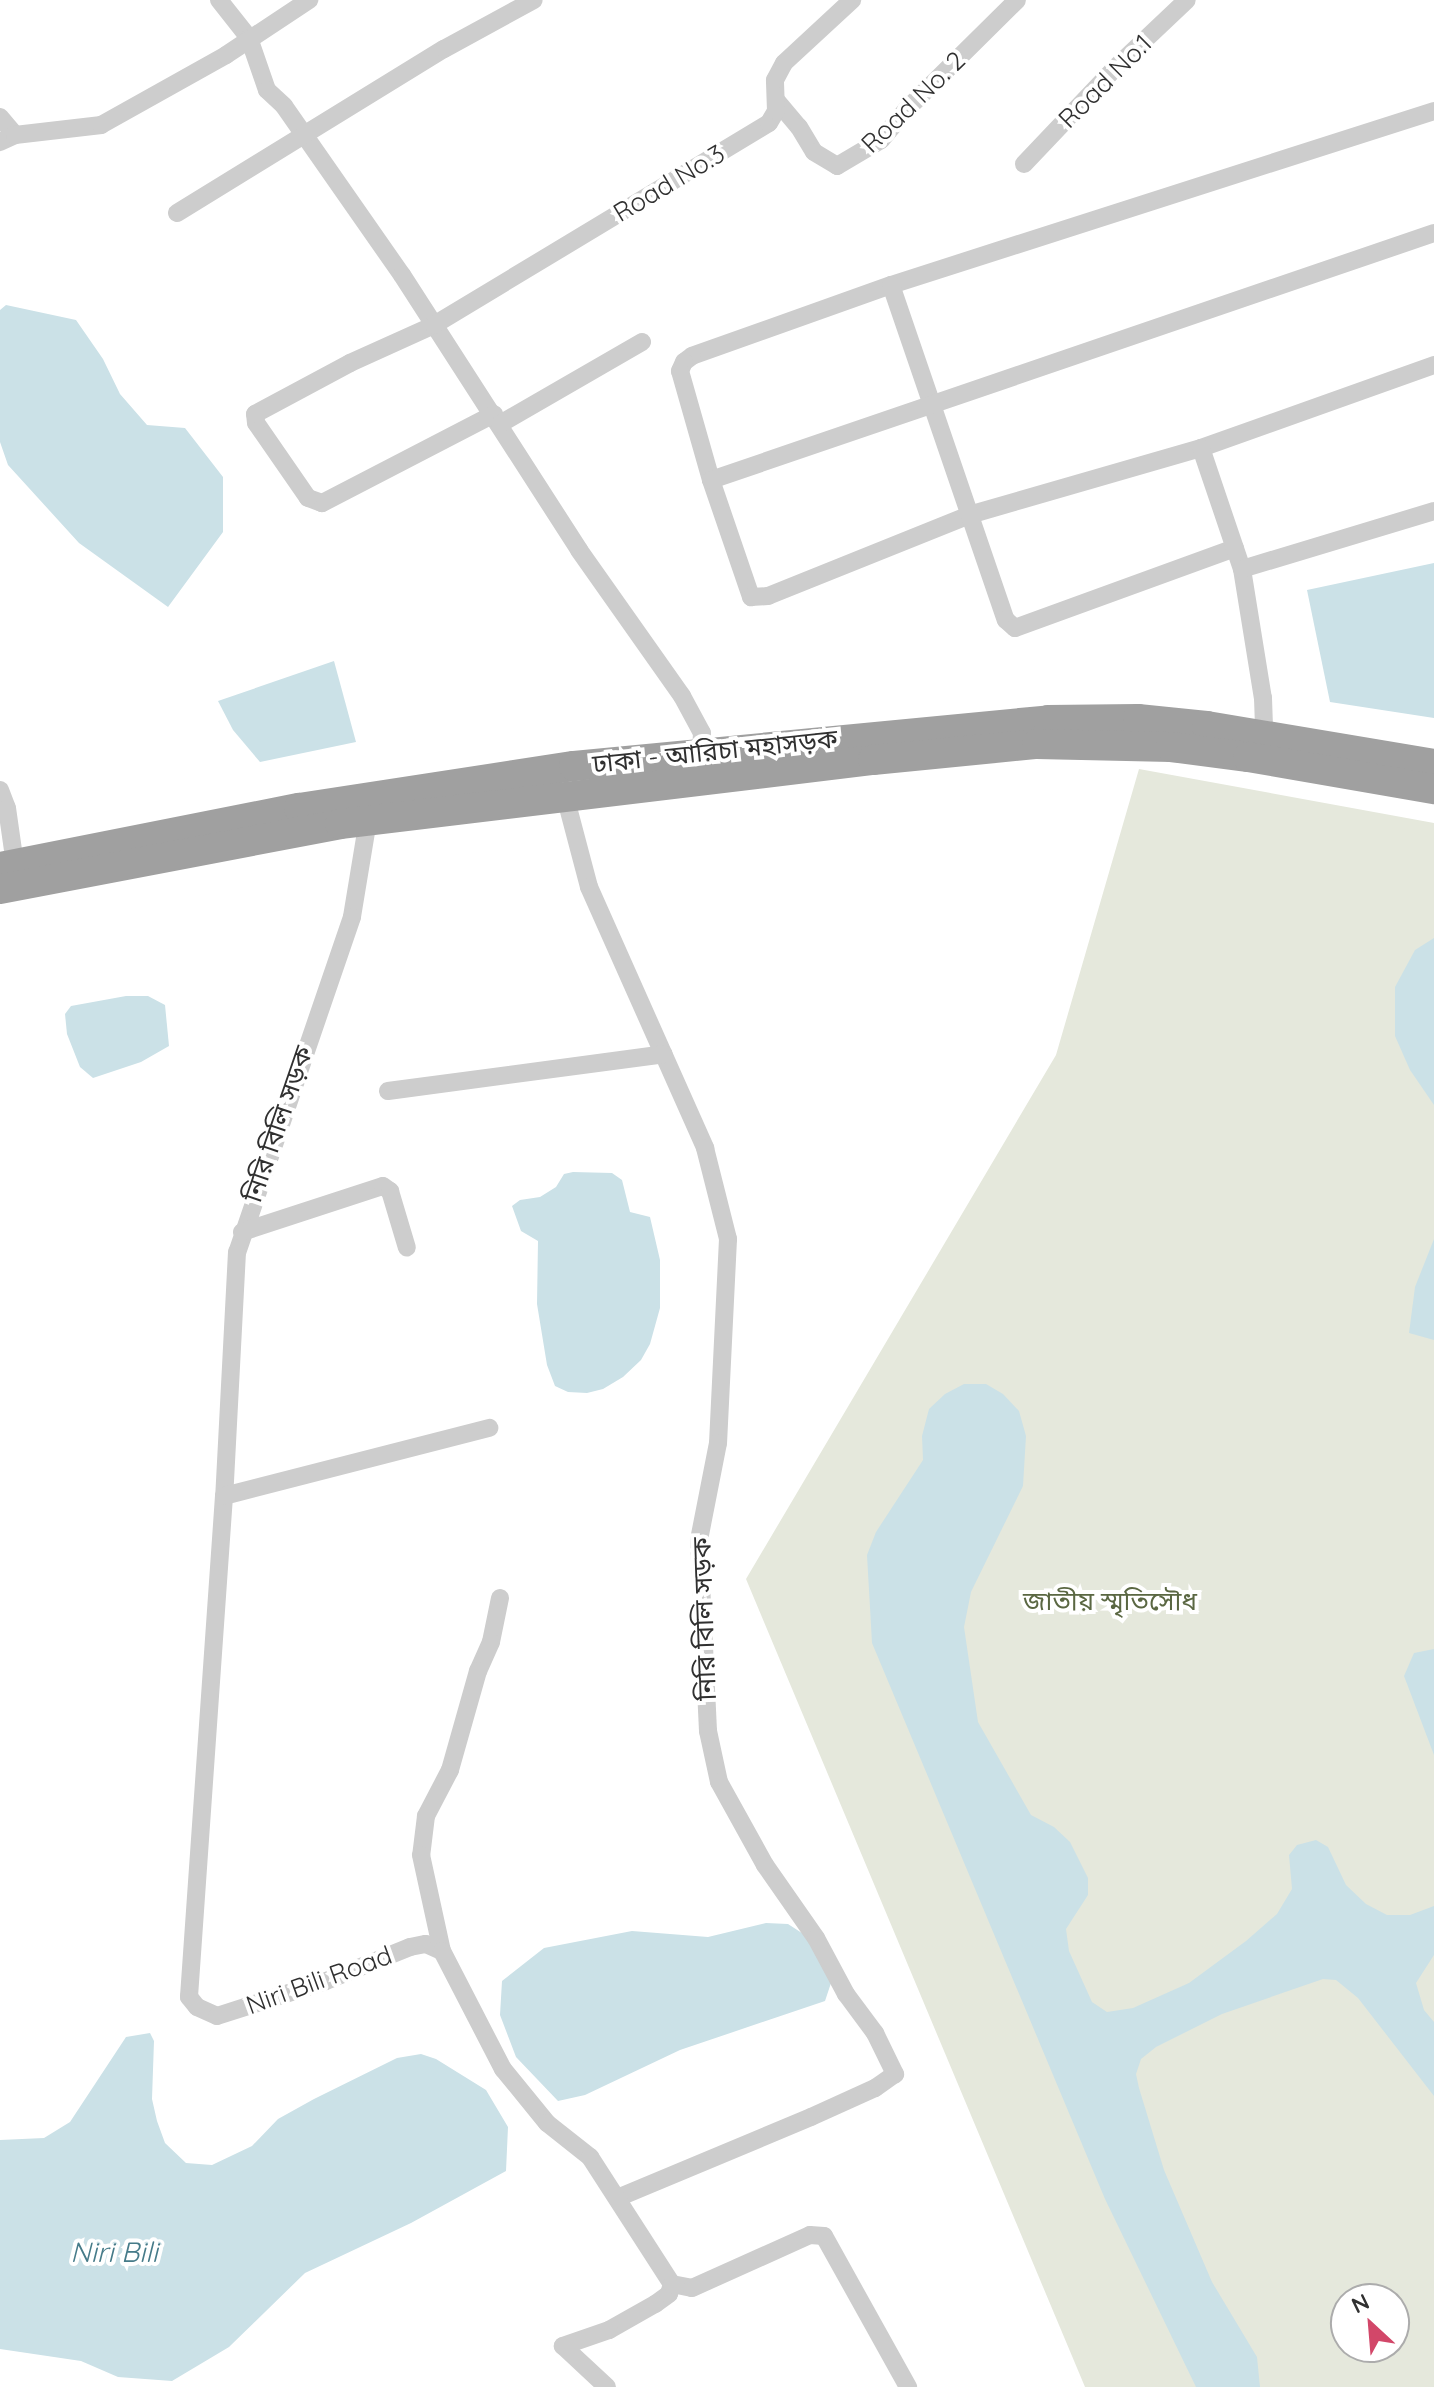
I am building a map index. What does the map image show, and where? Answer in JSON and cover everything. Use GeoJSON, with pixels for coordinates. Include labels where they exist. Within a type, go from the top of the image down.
{"type":"FeatureCollection","features":[{"type":"Feature","properties":{"kind":"highway","name":"ঢাকা - আরিচা মহাসড়ক"},"geometry":{"type":"LineString","coordinates":[[5,873],[299,808],[574,766],[1048,720],[1138,719],[1264,734],[1434,764]]}},
{"type":"Feature","properties":{"kind":"highway"},"geometry":{"type":"LineString","coordinates":[[5,873],[191,850],[368,820],[565,796],[873,760],[1087,743],[1248,757],[1434,789]]}},
{"type":"Feature","properties":{"kind":"street"},"geometry":{"type":"LineString","coordinates":[[219,0],[249,38],[267,90],[304,135],[497,419],[579,550],[682,696],[702,733],[701,752]]}},
{"type":"Feature","properties":{"kind":"street"},"geometry":{"type":"LineString","coordinates":[[0,117],[7,139],[101,125],[155,98],[309,0]]}},
{"type":"Feature","properties":{"kind":"street"},"geometry":{"type":"LineString","coordinates":[[177,213],[444,49],[534,0]]}},
{"type":"Feature","properties":{"kind":"street","name":"Road No.3"},"geometry":{"type":"LineString","coordinates":[[497,419],[322,503],[308,498],[256,423],[255,414],[264,406],[434,325],[769,123],[776,111],[775,80],[784,63],[852,0]]}},
{"type":"Feature","properties":{"kind":"street","name":"Road No. 2"},"geometry":{"type":"LineString","coordinates":[[776,100],[799,127],[814,152],[837,166],[881,140],[906,110],[1017,0]]}},
{"type":"Feature","properties":{"kind":"street","name":"Road No.1"},"geometry":{"type":"LineString","coordinates":[[1024,164],[1114,69],[1187,0]]}},
{"type":"Feature","properties":{"kind":"street"},"geometry":{"type":"LineString","coordinates":[[1434,111],[891,285],[684,362],[680,371],[711,480],[751,597],[768,596],[969,515],[1201,448],[1434,365]]}},
{"type":"Feature","properties":{"kind":"street"},"geometry":{"type":"LineString","coordinates":[[711,480],[1434,233]]}},
{"type":"Feature","properties":{"kind":"street"},"geometry":{"type":"LineString","coordinates":[[891,285],[1006,620],[1015,628],[1235,548]]}},
{"type":"Feature","properties":{"kind":"street"},"geometry":{"type":"LineString","coordinates":[[497,419],[642,342]]}},
{"type":"Feature","properties":{"kind":"street"},"geometry":{"type":"LineString","coordinates":[[1201,448],[1242,569],[1263,698],[1264,734]]}},
{"type":"Feature","properties":{"kind":"street"},"geometry":{"type":"LineString","coordinates":[[1242,569],[1434,511]]}},
{"type":"Feature","properties":{"kind":"street"},"geometry":{"type":"LineString","coordinates":[[0,790],[7,808],[5,873]]}},
{"type":"Feature","properties":{"kind":"street"},"geometry":{"type":"LineString","coordinates":[[388,1091],[664,1054],[589,887],[565,796]]}},
{"type":"Feature","properties":{"kind":"street","name":"নিরি বিলি সড়ক"},"geometry":{"type":"LineString","coordinates":[[197,2007],[189,1997],[189,1985],[224,1496],[233,1278],[242,1232],[352,917],[368,820]]}},
{"type":"Feature","properties":{"kind":"street","name":"নিরি বিলি সড়ক"},"geometry":{"type":"LineString","coordinates":[[617,2198],[811,2117],[875,2088],[895,2074],[875,2033],[846,1994],[816,1938],[765,1865],[719,1782],[708,1731],[699,1540],[718,1443],[728,1239],[705,1148],[664,1054]]}},
{"type":"Feature","properties":{"kind":"street"},"geometry":{"type":"LineString","coordinates":[[242,1232],[383,1186],[390,1191],[407,1248]]}},
{"type":"Feature","properties":{"kind":"street"},"geometry":{"type":"LineString","coordinates":[[224,1496],[489,1428]]}},
{"type":"Feature","properties":{"kind":"street"},"geometry":{"type":"LineString","coordinates":[[500,1598],[491,1642],[478,1671],[450,1770],[426,1816],[421,1855],[442,1951],[503,2069],[547,2123],[590,2157],[672,2284],[692,2288],[810,2235],[824,2236],[908,2387]]}},
{"type":"Feature","properties":{"kind":"street","name":"Niri Bili Road"},"geometry":{"type":"LineString","coordinates":[[197,2007],[217,2016],[326,1981],[410,1947],[426,1944],[442,1951]]}},
{"type":"Feature","properties":{"kind":"street"},"geometry":{"type":"LineString","coordinates":[[607,2387],[563,2346],[609,2330],[655,2304],[669,2294],[672,2284]]}},
{"type":"Feature","properties":{"kind":"green space","name":"জাতীয় স্মৃতিসৌধ"},"geometry":{"type":"Polygon","coordinates":[[[1139,769],[1434,823],[1434,2387],[1085,2387],[746,1579],[1056,1055],[1139,769]]]}},
{"type":"Feature","properties":{"kind":"water"},"geometry":{"type":"Polygon","coordinates":[[[6,305],[76,320],[103,359],[120,394],[147,425],[185,428],[223,477],[223,532],[168,607],[79,543],[8,465],[0,442],[0,310],[6,305]]]}},
{"type":"Feature","properties":{"kind":"water"},"geometry":{"type":"Polygon","coordinates":[[[1434,563],[1434,718],[1330,702],[1307,590],[1434,563]]]}},
{"type":"Feature","properties":{"kind":"water"},"geometry":{"type":"Polygon","coordinates":[[[334,661],[356,742],[260,762],[233,730],[218,701],[334,661]]]}},
{"type":"Feature","properties":{"kind":"water"},"geometry":{"type":"Polygon","coordinates":[[[1434,938],[1434,1105],[1410,1070],[1395,1036],[1395,987],[1415,950],[1434,938]]]}},
{"type":"Feature","properties":{"kind":"water"},"geometry":{"type":"Polygon","coordinates":[[[126,996],[148,996],[165,1005],[169,1046],[141,1062],[93,1078],[80,1067],[67,1034],[65,1014],[71,1006],[126,996]]]}},
{"type":"Feature","properties":{"kind":"water"},"geometry":{"type":"Polygon","coordinates":[[[612,1173],[622,1180],[630,1212],[650,1217],[660,1260],[660,1308],[650,1344],[641,1360],[623,1377],[603,1389],[587,1393],[568,1392],[555,1386],[547,1365],[537,1304],[538,1241],[521,1231],[512,1206],[520,1200],[540,1197],[556,1187],[564,1174],[612,1173]]]}},
{"type":"Feature","properties":{"kind":"water"},"geometry":{"type":"Polygon","coordinates":[[[1434,1239],[1434,1340],[1409,1333],[1415,1287],[1434,1239]]]}},
{"type":"Feature","properties":{"kind":"water"},"geometry":{"type":"Polygon","coordinates":[[[964,1384],[986,1384],[1003,1394],[1019,1411],[1026,1436],[1023,1486],[971,1592],[964,1627],[978,1722],[1031,1815],[1054,1827],[1070,1842],[1088,1878],[1088,1895],[1066,1929],[1069,1951],[1092,2002],[1107,2012],[1133,2008],[1189,1983],[1246,1941],[1277,1914],[1292,1889],[1289,1855],[1297,1845],[1316,1840],[1328,1847],[1346,1885],[1366,1904],[1387,1915],[1410,1915],[1434,1906],[1434,1955],[1416,1983],[1424,2010],[1434,2022],[1434,2096],[1358,1998],[1336,1980],[1323,1979],[1222,2014],[1156,2047],[1141,2059],[1136,2074],[1164,2170],[1212,2282],[1257,2357],[1260,2387],[1196,2387],[1105,2199],[872,1643],[867,1555],[876,1532],[923,1460],[922,1436],[929,1409],[945,1394],[964,1384]]]}},
{"type":"Feature","properties":{"kind":"water"},"geometry":{"type":"Polygon","coordinates":[[[1434,1649],[1434,1755],[1404,1676],[1414,1653],[1434,1649]]]}},
{"type":"Feature","properties":{"kind":"water"},"geometry":{"type":"Polygon","coordinates":[[[766,1923],[788,1924],[808,1937],[831,1983],[825,2001],[680,2050],[585,2095],[558,2101],[516,2057],[500,2015],[502,1981],[544,1948],[632,1931],[708,1937],[766,1923]]]}},
{"type":"Feature","properties":{"kind":"water","name":"Niri Bili"},"geometry":{"type":"Polygon","coordinates":[[[150,2033],[154,2041],[152,2099],[157,2121],[165,2143],[186,2163],[212,2165],[252,2146],[278,2119],[314,2099],[397,2058],[421,2054],[436,2059],[486,2090],[508,2127],[506,2171],[411,2223],[305,2273],[229,2347],[172,2381],[118,2377],[81,2361],[0,2349],[0,2140],[44,2138],[70,2122],[126,2037],[150,2033]]]}}]}
